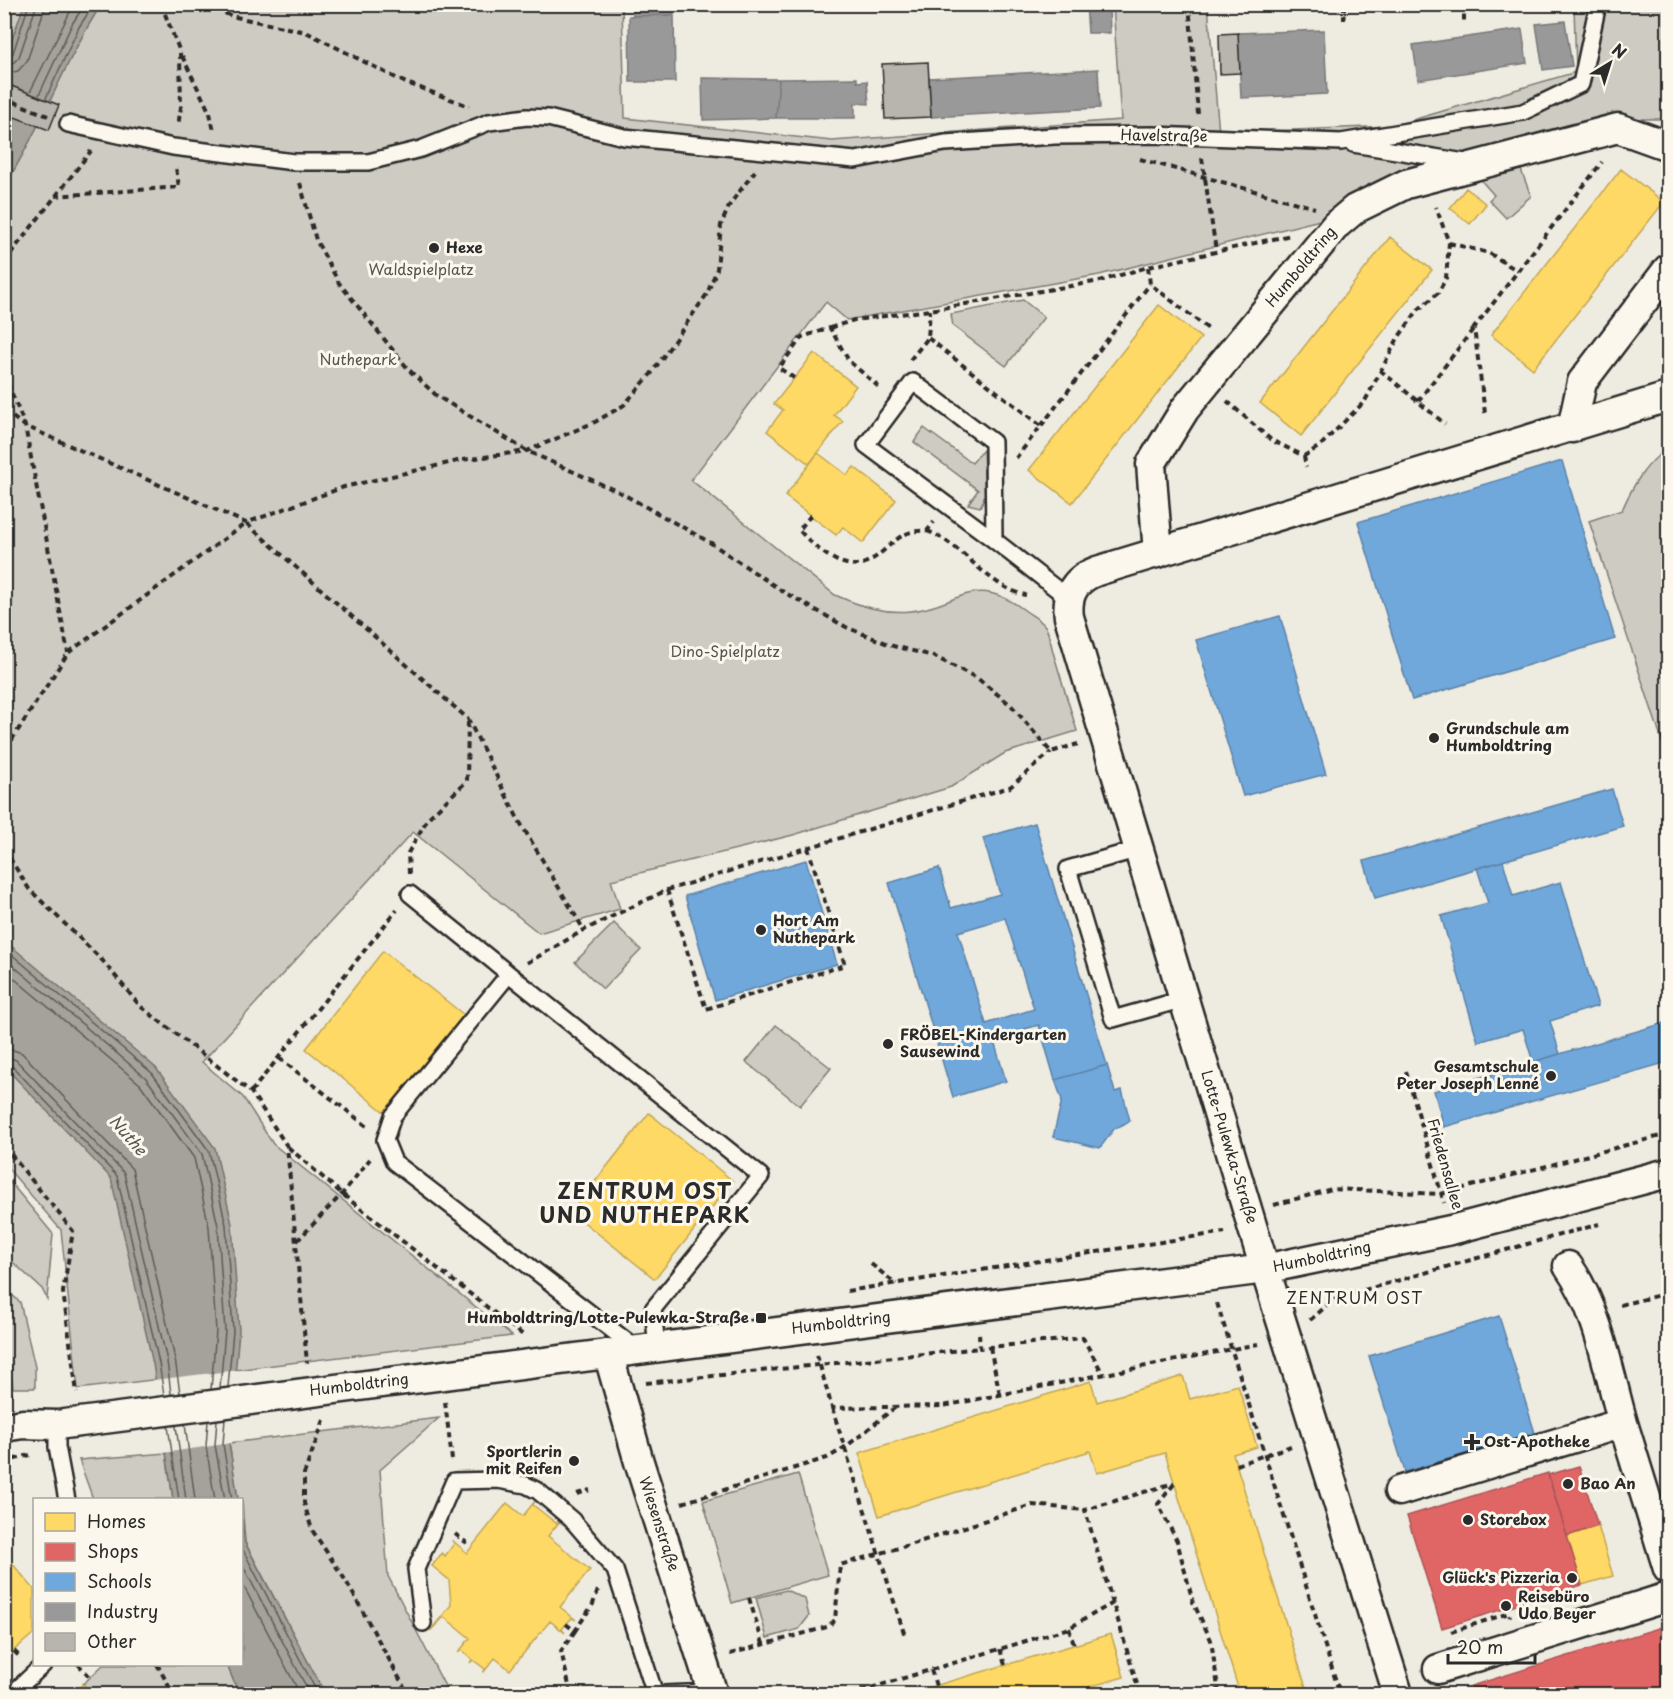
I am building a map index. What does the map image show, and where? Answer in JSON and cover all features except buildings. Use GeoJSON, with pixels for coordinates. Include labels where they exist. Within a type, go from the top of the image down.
{"type":"FeatureCollection","features":[{"type":"Feature","properties":{"kind":"street","name":"Humboldtring"},"geometry":{"type":"LineString","coordinates":[[1158,553],[1151,464],[1185,409],[1232,348],[1336,225],[1355,209],[1406,184],[1618,128],[1668,146]]}},
{"type":"Feature","properties":{"kind":"street"},"geometry":{"type":"LineString","coordinates":[[1572,428],[1582,382],[1668,269]]}},
{"type":"Feature","properties":{"kind":"street"},"geometry":{"type":"LineString","coordinates":[[1068,598],[1078,582],[1086,575],[1668,397]]}},
{"type":"Feature","properties":{"kind":"street","name":"Lotte-Pulewka-Straße"},"geometry":{"type":"LineString","coordinates":[[1068,598],[1069,617],[1248,1213],[1398,1695]]}},
{"type":"Feature","properties":{"kind":"street","name":"Humboldtring"},"geometry":{"type":"LineString","coordinates":[[4,1427],[23,1424],[57,1425],[1265,1269],[1451,1230],[1668,1173]]}},
{"type":"Feature","properties":{"kind":"street"},"geometry":{"type":"LineString","coordinates":[[1568,1266],[1581,1284],[1623,1423],[1660,1512],[1668,1569]]}},
{"type":"Feature","properties":{"kind":"street","name":"Wiesenstraße"},"geometry":{"type":"LineString","coordinates":[[608,1353],[712,1693]]}},
{"type":"Feature","properties":{"kind":"street"},"geometry":{"type":"LineString","coordinates":[[1399,1491],[1623,1423]]}},
{"type":"Feature","properties":{"kind":"street"},"geometry":{"type":"LineString","coordinates":[[1438,1669],[1668,1597]]}},
{"type":"Feature","properties":{"kind":"lane","name":"Havelstraße"},"geometry":{"type":"LineString","coordinates":[[68,124],[175,140],[218,152],[294,162],[368,162],[421,150],[489,122],[527,117],[548,118],[624,138],[855,160],[956,143],[1066,136],[1199,137],[1341,142],[1523,112],[1581,84],[1598,4]]}},
{"type":"Feature","properties":{"kind":"lane"},"geometry":{"type":"LineString","coordinates":[[1341,142],[1481,165]]}},
{"type":"Feature","properties":{"kind":"lane"},"geometry":{"type":"LineString","coordinates":[[994,540],[993,442],[913,382],[866,445],[1068,598]]}},
{"type":"Feature","properties":{"kind":"lane"},"geometry":{"type":"LineString","coordinates":[[1139,849],[1068,869],[1113,1019],[1184,999]]}},
{"type":"Feature","properties":{"kind":"lane"},"geometry":{"type":"LineString","coordinates":[[410,894],[761,1176],[653,1309],[648,1348],[394,1162],[386,1140],[393,1116],[509,974]]}},
{"type":"Feature","properties":{"kind":"lane"},"geometry":{"type":"LineString","coordinates":[[57,1425],[57,1447],[67,1498]]}},
{"type":"Feature","properties":{"kind":"lane"},"geometry":{"type":"LineString","coordinates":[[423,1623],[416,1569],[454,1481],[498,1480],[532,1488],[572,1520],[615,1570],[655,1695]]}},
{"type":"Feature","properties":{"kind":"lane"},"geometry":{"type":"LineString","coordinates":[[12,1695],[43,1666]]}},
{"type":"Feature","properties":{"kind":"lane"},"geometry":{"type":"LineString","coordinates":[[663,1695],[712,1693]]}},
{"type":"Feature","properties":{"kind":"path"},"geometry":{"type":"LineString","coordinates":[[161,4],[180,52],[210,114],[218,152]]}},
{"type":"Feature","properties":{"kind":"path"},"geometry":{"type":"LineString","coordinates":[[206,4],[231,16],[306,32],[404,82],[477,109],[486,115],[489,122]]}},
{"type":"Feature","properties":{"kind":"path"},"geometry":{"type":"LineString","coordinates":[[1189,4],[1199,137],[1216,251]]}},
{"type":"Feature","properties":{"kind":"path"},"geometry":{"type":"LineString","coordinates":[[1344,4],[1344,20]]}},
{"type":"Feature","properties":{"kind":"path"},"geometry":{"type":"LineString","coordinates":[[1464,4],[1464,25]]}},
{"type":"Feature","properties":{"kind":"path"},"geometry":{"type":"LineString","coordinates":[[55,196],[179,187],[175,140],[181,107],[180,52]]}},
{"type":"Feature","properties":{"kind":"path"},"geometry":{"type":"LineString","coordinates":[[4,98],[68,124]]}},
{"type":"Feature","properties":{"kind":"path"},"geometry":{"type":"LineString","coordinates":[[1418,401],[1625,132]]}},
{"type":"Feature","properties":{"kind":"path"},"geometry":{"type":"LineString","coordinates":[[4,760],[13,738],[68,653],[246,523],[344,487],[462,460],[527,451],[596,422],[624,405],[651,374],[697,310],[712,282],[720,252],[721,225],[730,204],[771,152]]}},
{"type":"Feature","properties":{"kind":"path"},"geometry":{"type":"LineString","coordinates":[[1136,158],[1314,208],[1336,225]]}},
{"type":"Feature","properties":{"kind":"path"},"geometry":{"type":"LineString","coordinates":[[4,262],[81,161]]}},
{"type":"Feature","properties":{"kind":"path"},"geometry":{"type":"LineString","coordinates":[[294,162],[316,240],[339,283],[409,370],[437,396],[527,451],[621,493],[711,543],[782,591],[846,627],[893,646],[933,656],[976,678],[1011,705],[1052,752]]}},
{"type":"Feature","properties":{"kind":"path"},"geometry":{"type":"LineString","coordinates":[[1304,456],[1320,446],[1365,401],[1380,370],[1418,310],[1438,293],[1446,278],[1449,243],[1438,208],[1406,184]]}},
{"type":"Feature","properties":{"kind":"path"},"geometry":{"type":"LineString","coordinates":[[794,378],[779,368],[802,336],[854,320],[930,310],[1100,281],[1148,267],[1292,234]]}},
{"type":"Feature","properties":{"kind":"path"},"geometry":{"type":"LineString","coordinates":[[1449,243],[1489,253],[1518,271]]}},
{"type":"Feature","properties":{"kind":"path"},"geometry":{"type":"LineString","coordinates":[[993,464],[1011,465],[1150,284],[1148,267]]}},
{"type":"Feature","properties":{"kind":"path"},"geometry":{"type":"LineString","coordinates":[[1150,284],[1232,348]]}},
{"type":"Feature","properties":{"kind":"path"},"geometry":{"type":"LineString","coordinates":[[930,310],[928,338],[1041,426]]}},
{"type":"Feature","properties":{"kind":"path"},"geometry":{"type":"LineString","coordinates":[[830,328],[849,362],[868,381],[885,392]]}},
{"type":"Feature","properties":{"kind":"path"},"geometry":{"type":"LineString","coordinates":[[1474,328],[1485,412]]}},
{"type":"Feature","properties":{"kind":"path"},"geometry":{"type":"LineString","coordinates":[[1380,370],[1445,424]]}},
{"type":"Feature","properties":{"kind":"path"},"geometry":{"type":"LineString","coordinates":[[4,374],[25,426],[68,653]]}},
{"type":"Feature","properties":{"kind":"path"},"geometry":{"type":"LineString","coordinates":[[1206,381],[1271,440],[1304,456]]}},
{"type":"Feature","properties":{"kind":"path"},"geometry":{"type":"LineString","coordinates":[[4,411],[25,426],[246,523],[468,719],[519,819],[584,930]]}},
{"type":"Feature","properties":{"kind":"path"},"geometry":{"type":"LineString","coordinates":[[1304,456],[1306,467]]}},
{"type":"Feature","properties":{"kind":"path"},"geometry":{"type":"LineString","coordinates":[[810,515],[799,530],[807,539],[840,562],[856,564],[867,562],[904,534],[927,531],[947,505]]}},
{"type":"Feature","properties":{"kind":"path"},"geometry":{"type":"LineString","coordinates":[[251,1092],[410,894],[408,853],[428,818],[467,781],[468,719]]}},
{"type":"Feature","properties":{"kind":"path"},"geometry":{"type":"LineString","coordinates":[[509,974],[584,930],[667,890],[1010,787],[1052,752],[1105,737]]}},
{"type":"Feature","properties":{"kind":"path"},"geometry":{"type":"LineString","coordinates":[[667,890],[706,1009],[845,965],[808,848]]}},
{"type":"Feature","properties":{"kind":"path"},"geometry":{"type":"LineString","coordinates":[[4,849],[29,889],[102,960],[140,1006],[251,1092],[287,1146],[342,1194],[526,1338],[549,1361]]}},
{"type":"Feature","properties":{"kind":"path"},"geometry":{"type":"LineString","coordinates":[[279,1058],[386,1140],[342,1194],[296,1241]]}},
{"type":"Feature","properties":{"kind":"path","name":"Friedensallee"},"geometry":{"type":"LineString","coordinates":[[1406,1071],[1451,1230]]}},
{"type":"Feature","properties":{"kind":"path"},"geometry":{"type":"LineString","coordinates":[[838,1292],[1228,1231],[1231,1219],[1332,1190],[1441,1194],[1668,1134]]}},
{"type":"Feature","properties":{"kind":"path"},"geometry":{"type":"LineString","coordinates":[[4,1146],[73,1231],[63,1292],[77,1393]]}},
{"type":"Feature","properties":{"kind":"path"},"geometry":{"type":"LineString","coordinates":[[287,1146],[308,1371]]}},
{"type":"Feature","properties":{"kind":"path"},"geometry":{"type":"LineString","coordinates":[[832,1408],[943,1406],[1287,1338],[1336,1298],[1577,1230]]}},
{"type":"Feature","properties":{"kind":"path"},"geometry":{"type":"LineString","coordinates":[[1209,1276],[1340,1695]]}},
{"type":"Feature","properties":{"kind":"path"},"geometry":{"type":"LineString","coordinates":[[1591,1313],[1668,1293]]}},
{"type":"Feature","properties":{"kind":"path"},"geometry":{"type":"LineString","coordinates":[[975,1306],[980,1348]]}},
{"type":"Feature","properties":{"kind":"path"},"geometry":{"type":"LineString","coordinates":[[809,1328],[832,1408],[905,1636]]}},
{"type":"Feature","properties":{"kind":"path"},"geometry":{"type":"LineString","coordinates":[[618,1386],[1083,1338],[1103,1374]]}},
{"type":"Feature","properties":{"kind":"path"},"geometry":{"type":"LineString","coordinates":[[990,1347],[1000,1395]]}},
{"type":"Feature","properties":{"kind":"path"},"geometry":{"type":"LineString","coordinates":[[4,1381],[12,1399]]}},
{"type":"Feature","properties":{"kind":"path"},"geometry":{"type":"LineString","coordinates":[[655,1512],[826,1458],[845,1449],[864,1430],[897,1407]]}},
{"type":"Feature","properties":{"kind":"path"},"geometry":{"type":"LineString","coordinates":[[326,1414],[304,1474],[304,1503],[312,1530],[346,1581],[408,1695]]}},
{"type":"Feature","properties":{"kind":"path"},"geometry":{"type":"LineString","coordinates":[[1236,1465],[1318,1438]]}},
{"type":"Feature","properties":{"kind":"path"},"geometry":{"type":"LineString","coordinates":[[702,1661],[827,1627],[835,1620],[840,1565],[1032,1505],[1085,1510],[1174,1483],[1158,1504],[1177,1541],[1193,1602],[1210,1640],[1219,1695]]}},
{"type":"Feature","properties":{"kind":"path"},"geometry":{"type":"LineString","coordinates":[[1085,1510],[1139,1692],[1148,1695]]}},
{"type":"Feature","properties":{"kind":"path"},"geometry":{"type":"LineString","coordinates":[[571,1695],[561,1651],[594,1604],[600,1570],[597,1548]]}},
{"type":"Feature","properties":{"kind":"path"},"geometry":{"type":"LineString","coordinates":[[749,1598],[763,1644]]}},
{"type":"Feature","properties":{"kind":"path"},"geometry":{"type":"LineString","coordinates":[[851,1695],[1069,1628],[1113,1604]]}},
{"type":"Feature","properties":{"kind":"path"},"geometry":{"type":"LineString","coordinates":[[566,1624],[575,1631]]}},
{"type":"Feature","properties":{"kind":"path"},"geometry":{"type":"LineString","coordinates":[[1069,1628],[1074,1645]]}},
{"type":"Feature","properties":{"kind":"path"},"geometry":{"type":"LineString","coordinates":[[1000,1649],[1005,1665]]}},
{"type":"Feature","properties":{"kind":"path"},"geometry":{"type":"LineString","coordinates":[[79,1666],[90,1677]]}},
{"type":"Feature","properties":{"kind":"path"},"geometry":{"type":"LineString","coordinates":[[158,1666],[173,1695]]}},
{"type":"Feature","properties":{"kind":"path"},"geometry":{"type":"LineString","coordinates":[[931,1670],[936,1686]]}},
{"type":"Feature","properties":{"kind":"green space","name":"Nuthepark"},"geometry":{"type":"Polygon","coordinates":[[[5,5],[622,5],[625,118],[832,141],[1121,120],[1113,5],[1208,5],[1219,133],[1392,126],[1576,72],[1574,5],[1668,5],[1668,119],[1626,119],[1340,215],[1099,275],[847,320],[826,302],[691,480],[835,595],[844,599],[863,606],[901,612],[927,608],[978,592],[991,593],[1005,598],[1023,609],[1045,626],[1049,635],[1077,731],[1005,753],[951,787],[793,835],[611,880],[620,909],[539,933],[413,832],[202,1062],[243,1097],[273,1144],[512,1336],[78,1389],[61,1230],[5,1165],[5,5]]]}},
{"type":"Feature","properties":{"kind":"green space"},"geometry":{"type":"Polygon","coordinates":[[[1518,162],[1531,196],[1506,218],[1489,200],[1494,195],[1478,177],[1518,162]]]}},
{"type":"Feature","properties":{"kind":"green space"},"geometry":{"type":"Polygon","coordinates":[[[1023,300],[1044,317],[1006,366],[953,326],[951,314],[1023,300]]]}},
{"type":"Feature","properties":{"kind":"green space"},"geometry":{"type":"Polygon","coordinates":[[[924,428],[972,463],[983,450],[985,497],[980,507],[968,504],[978,490],[914,442],[924,428]]]}},
{"type":"Feature","properties":{"kind":"green space"},"geometry":{"type":"Polygon","coordinates":[[[1668,448],[1668,759],[1589,521],[1622,510],[1641,475],[1653,460],[1668,448]]]}},
{"type":"Feature","properties":{"kind":"green space"},"geometry":{"type":"Polygon","coordinates":[[[614,923],[641,950],[603,989],[575,962],[614,923]]]}},
{"type":"Feature","properties":{"kind":"green space"},"geometry":{"type":"Polygon","coordinates":[[[776,1025],[831,1068],[800,1106],[746,1062],[776,1025]]]}},
{"type":"Feature","properties":{"kind":"green space"},"geometry":{"type":"Polygon","coordinates":[[[5,1176],[53,1234],[47,1299],[42,1289],[5,1255],[5,1176]]]}},
{"type":"Feature","properties":{"kind":"green space"},"geometry":{"type":"Polygon","coordinates":[[[4,1288],[20,1302],[35,1367],[35,1388],[13,1388],[11,1374],[5,1368],[4,1288]]]}},
{"type":"Feature","properties":{"kind":"green space"},"geometry":{"type":"Polygon","coordinates":[[[439,1418],[380,1470],[388,1576],[449,1694],[325,1694],[245,1542],[243,1498],[238,1498],[229,1443],[439,1418]]]}},
{"type":"Feature","properties":{"kind":"green space"},"geometry":{"type":"Polygon","coordinates":[[[166,1453],[173,1498],[93,1498],[79,1460],[166,1453]]]}},
{"type":"Feature","properties":{"kind":"green space"},"geometry":{"type":"Polygon","coordinates":[[[798,1474],[828,1575],[732,1603],[703,1501],[798,1474]]]}},
{"type":"Feature","properties":{"kind":"green space"},"geometry":{"type":"Polygon","coordinates":[[[786,1590],[805,1599],[809,1616],[799,1629],[767,1638],[756,1598],[786,1590]]]}},
{"type":"Feature","properties":{"kind":"green space"},"geometry":{"type":"Polygon","coordinates":[[[102,1666],[227,1666],[239,1694],[92,1694],[83,1684],[102,1666]]]}},
{"type":"Feature","properties":{"kind":"water"},"geometry":{"type":"Polygon","coordinates":[[[24,5],[101,5],[5,185],[5,59],[24,5]]]}},
{"type":"Feature","properties":{"kind":"water","name":"Nuthe"},"geometry":{"type":"Polygon","coordinates":[[[4,940],[156,1068],[215,1148],[232,1224],[239,1331],[229,1443],[238,1498],[173,1498],[153,1364],[111,1178],[5,1067],[4,940]]]}},
{"type":"Feature","properties":{"kind":"water"},"geometry":{"type":"Polygon","coordinates":[[[243,1527],[245,1543],[325,1694],[239,1694],[227,1666],[243,1666],[243,1527]]]}},
{"type":"Feature","properties":{"kind":"pier"},"geometry":{"type":"Polygon","coordinates":[[[238,1370],[232,1443],[163,1453],[153,1380],[238,1370]]]}},
{"type":"Feature","properties":{"kind":"place","name":"Hexe"},"geometry":{"type":"Point","coordinates":[434,248]}},
{"type":"Feature","properties":{"kind":"place","name":"Grundschule am Humboldtring"},"geometry":{"type":"Point","coordinates":[1434,738]}},
{"type":"Feature","properties":{"kind":"place","name":"Hort Am Nuthepark"},"geometry":{"type":"Point","coordinates":[761,930]}},
{"type":"Feature","properties":{"kind":"place","name":"FRÖBEL-Kindergarten Sausewind"},"geometry":{"type":"Point","coordinates":[888,1044]}},
{"type":"Feature","properties":{"kind":"place","name":"Gesamtschule Peter Joseph Lenné"},"geometry":{"type":"Point","coordinates":[1551,1076]}},
{"type":"Feature","properties":{"kind":"place","name":"Humboldtring/Lotte-Pulewka-Straße"},"geometry":{"type":"Point","coordinates":[761,1318]}},
{"type":"Feature","properties":{"kind":"place","name":"Ost-Apotheke"},"geometry":{"type":"Point","coordinates":[1472,1442]}},
{"type":"Feature","properties":{"kind":"place","name":"Sportlerin mit Reifen"},"geometry":{"type":"Point","coordinates":[574,1461]}},
{"type":"Feature","properties":{"kind":"place","name":"Bao An"},"geometry":{"type":"Point","coordinates":[1568,1484]}},
{"type":"Feature","properties":{"kind":"place","name":"Storebox"},"geometry":{"type":"Point","coordinates":[1468,1520]}},
{"type":"Feature","properties":{"kind":"place","name":"Glück's Pizzeria"},"geometry":{"type":"Point","coordinates":[1572,1578]}},
{"type":"Feature","properties":{"kind":"place","name":"Reisebüro Udo Beyer"},"geometry":{"type":"Point","coordinates":[1506,1606]}},
{"type":"Feature","properties":{"kind":"district","name":"ZENTRUM OST UND NUTHEPARK"},"geometry":{"type":"Point","coordinates":[645,1204]}},
{"type":"Feature","properties":{"kind":"district","name":"ZENTRUM OST"},"geometry":{"type":"Point","coordinates":[1355,1298]}},
{"type":"Feature","properties":{"kind":"park label","name":"Waldspielplatz"},"geometry":{"type":"Point","coordinates":[421,270]}},
{"type":"Feature","properties":{"kind":"park label","name":"Dino-Spielplatz"},"geometry":{"type":"Point","coordinates":[725,652]}}]}
